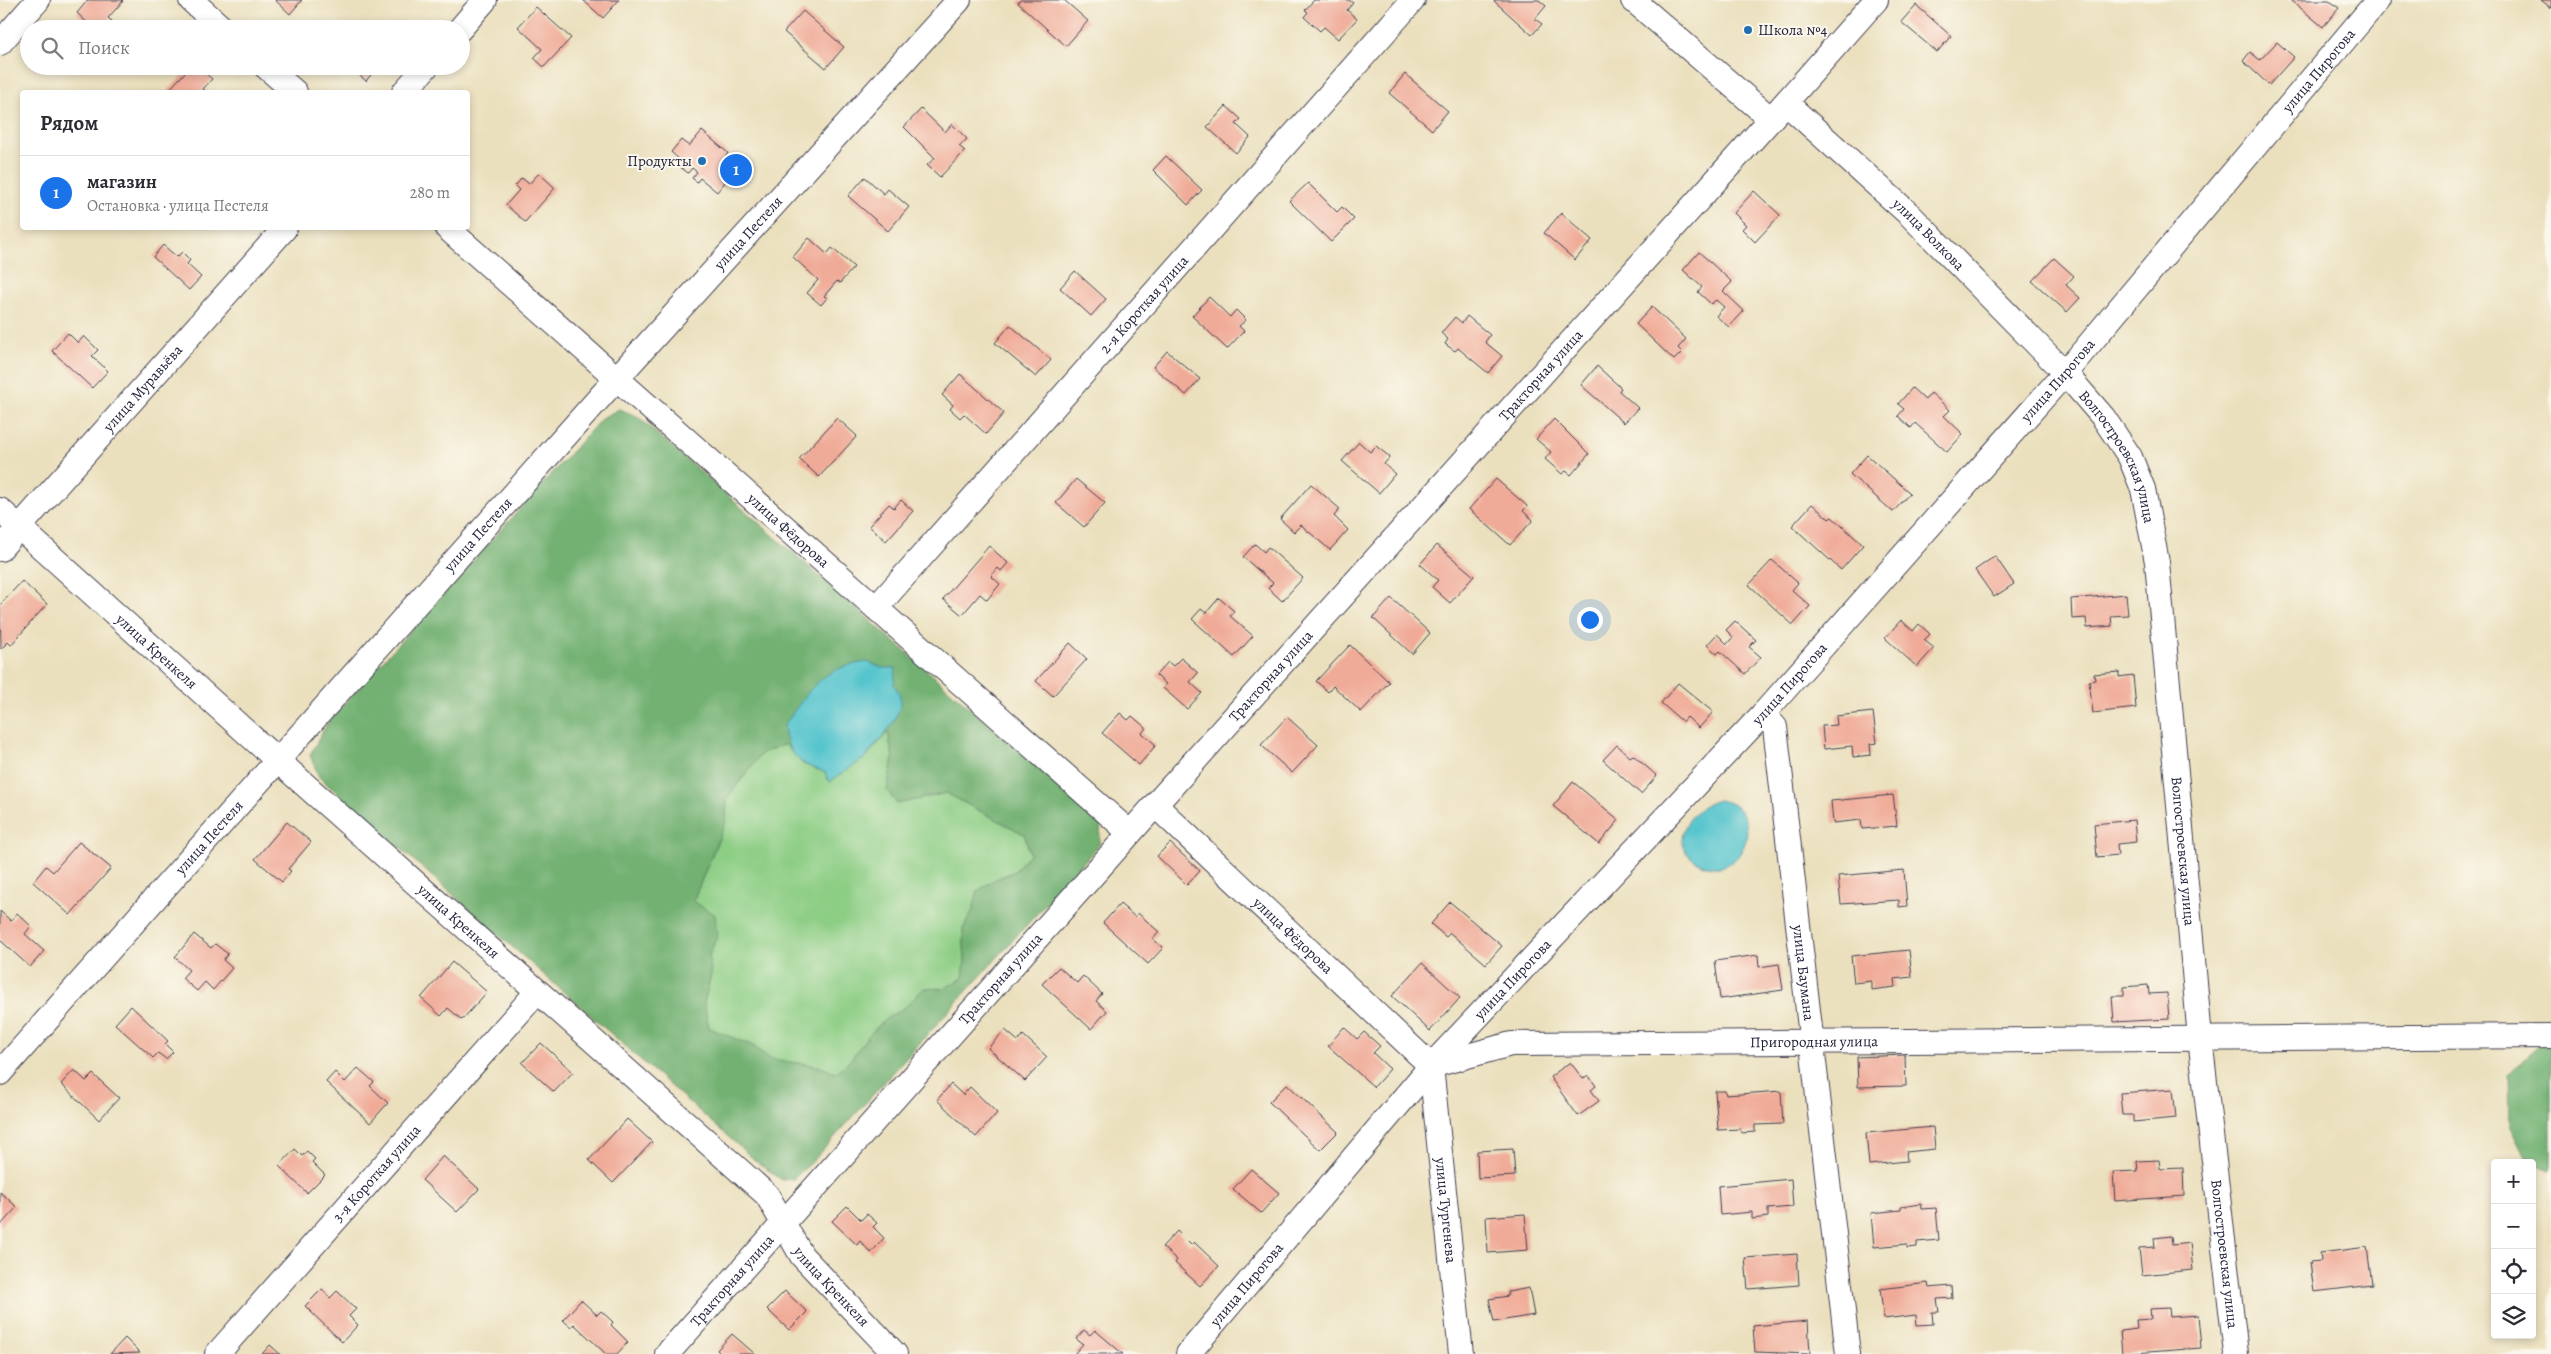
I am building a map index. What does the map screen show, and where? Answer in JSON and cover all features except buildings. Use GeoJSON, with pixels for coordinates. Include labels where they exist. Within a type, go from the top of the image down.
{"type":"FeatureCollection","features":[{"type":"Feature","properties":{"kind":"street"},"geometry":{"type":"LineString","coordinates":[[20,20],[38,0]]}},
{"type":"Feature","properties":{"kind":"street"},"geometry":{"type":"LineString","coordinates":[[191,0],[213,20]]}},
{"type":"Feature","properties":{"kind":"street"},"geometry":{"type":"LineString","coordinates":[[468,20],[485,0]]}},
{"type":"Feature","properties":{"kind":"street","name":"улица Пестеля"},"geometry":{"type":"LineString","coordinates":[[0,1073],[617,378],[959,0]]}},
{"type":"Feature","properties":{"kind":"street","name":"2-я Короткая улица"},"geometry":{"type":"LineString","coordinates":[[876,608],[1413,0]]}},
{"type":"Feature","properties":{"kind":"street","name":"улица Волкова"},"geometry":{"type":"LineString","coordinates":[[1633,0],[1910,215],[2065,372]]}},
{"type":"Feature","properties":{"kind":"street","name":"Тракторная улица"},"geometry":{"type":"LineString","coordinates":[[667,1354],[1155,804],[1876,0]]}},
{"type":"Feature","properties":{"kind":"street","name":"улица Пирогова"},"geometry":{"type":"LineString","coordinates":[[1188,1354],[1431,1066],[1763,714],[2065,372],[2378,0]]}},
{"type":"Feature","properties":{"kind":"street"},"geometry":{"type":"LineString","coordinates":[[0,43],[20,20]]}},
{"type":"Feature","properties":{"kind":"street"},"geometry":{"type":"LineString","coordinates":[[275,75],[293,90]]}},
{"type":"Feature","properties":{"kind":"street"},"geometry":{"type":"LineString","coordinates":[[406,90],[419,75]]}},
{"type":"Feature","properties":{"kind":"street","name":"улица Муравьёва"},"geometry":{"type":"LineString","coordinates":[[0,549],[283,230]]}},
{"type":"Feature","properties":{"kind":"street","name":"улица Фёдорова"},"geometry":{"type":"LineString","coordinates":[[449,230],[1130,833]]}},
{"type":"Feature","properties":{"kind":"street","name":"Волгостроевская улица"},"geometry":{"type":"LineString","coordinates":[[2065,372],[2103,417],[2130,456],[2143,490],[2157,562],[2200,1038],[2236,1354]]}},
{"type":"Feature","properties":{"kind":"street","name":"улица Кренкеля"},"geometry":{"type":"LineString","coordinates":[[0,510],[277,760],[767,1196],[802,1256],[895,1354]]}},
{"type":"Feature","properties":{"kind":"street","name":"улица Баумана"},"geometry":{"type":"LineString","coordinates":[[1763,714],[1775,727],[1848,1354]]}},
{"type":"Feature","properties":{"kind":"street","name":"улица Фёдорова"},"geometry":{"type":"LineString","coordinates":[[1155,804],[1431,1066]]}},
{"type":"Feature","properties":{"kind":"street","name":"3-я Короткая улица"},"geometry":{"type":"LineString","coordinates":[[217,1354],[538,992]]}},
{"type":"Feature","properties":{"kind":"street","name":"Пригородная улица"},"geometry":{"type":"LineString","coordinates":[[1431,1066],[1511,1044],[2551,1036]]}},
{"type":"Feature","properties":{"kind":"street","name":"улица Тургенева"},"geometry":{"type":"LineString","coordinates":[[1431,1066],[1461,1354]]}},
{"type":"Feature","properties":{"kind":"green space"},"geometry":{"type":"Polygon","coordinates":[[[619,409],[637,416],[1101,823],[1099,845],[814,1160],[793,1179],[782,1180],[757,1162],[319,777],[310,755],[328,722],[602,418],[619,409]],[[888,732],[866,757],[829,782],[825,772],[803,764],[785,744],[762,753],[727,798],[726,821],[693,901],[715,915],[717,937],[709,955],[711,974],[704,1003],[709,1028],[753,1046],[770,1059],[818,1066],[835,1073],[848,1063],[868,1036],[887,1018],[904,1008],[924,988],[943,989],[963,978],[965,959],[963,929],[973,910],[978,891],[992,881],[1015,871],[1030,853],[1024,834],[946,793],[897,804],[887,790],[893,758],[888,732]]]}},
{"type":"Feature","properties":{"kind":"green space"},"geometry":{"type":"Polygon","coordinates":[[[888,731],[893,758],[887,790],[897,804],[946,793],[1024,834],[1030,853],[1015,871],[992,881],[978,891],[974,909],[963,929],[965,959],[963,978],[943,989],[924,988],[904,1008],[887,1018],[868,1036],[848,1063],[835,1073],[818,1066],[770,1059],[753,1046],[709,1028],[704,1003],[711,974],[709,955],[717,937],[693,901],[726,821],[727,798],[762,753],[785,744],[803,764],[826,772],[830,781],[866,757],[888,731]]]}},
{"type":"Feature","properties":{"kind":"green space"},"geometry":{"type":"Polygon","coordinates":[[[2551,1035],[2551,1170],[2536,1164],[2536,1159],[2526,1159],[2509,1125],[2508,1076],[2537,1045],[2551,1035]]]}},
{"type":"Feature","properties":{"kind":"water"},"geometry":{"type":"Polygon","coordinates":[[[867,662],[882,668],[896,668],[894,685],[900,694],[900,707],[892,725],[866,757],[829,782],[825,772],[808,766],[791,750],[785,735],[784,725],[809,691],[827,675],[838,669],[867,662]]]}},
{"type":"Feature","properties":{"kind":"water"},"geometry":{"type":"Polygon","coordinates":[[[1719,800],[1735,806],[1744,817],[1747,830],[1745,844],[1738,856],[1727,865],[1713,867],[1696,861],[1687,853],[1683,844],[1683,835],[1686,826],[1700,809],[1719,800]]]}},
{"type":"Feature","properties":{"kind":"place","name":"Школа №4"},"geometry":{"type":"Point","coordinates":[1748,30]}},
{"type":"Feature","properties":{"kind":"place","name":"Продукты"},"geometry":{"type":"Point","coordinates":[702,161]}},
{"type":"Feature","properties":{"kind":"place","name":"магазин"},"geometry":{"type":"Point","coordinates":[736,170]}}]}
